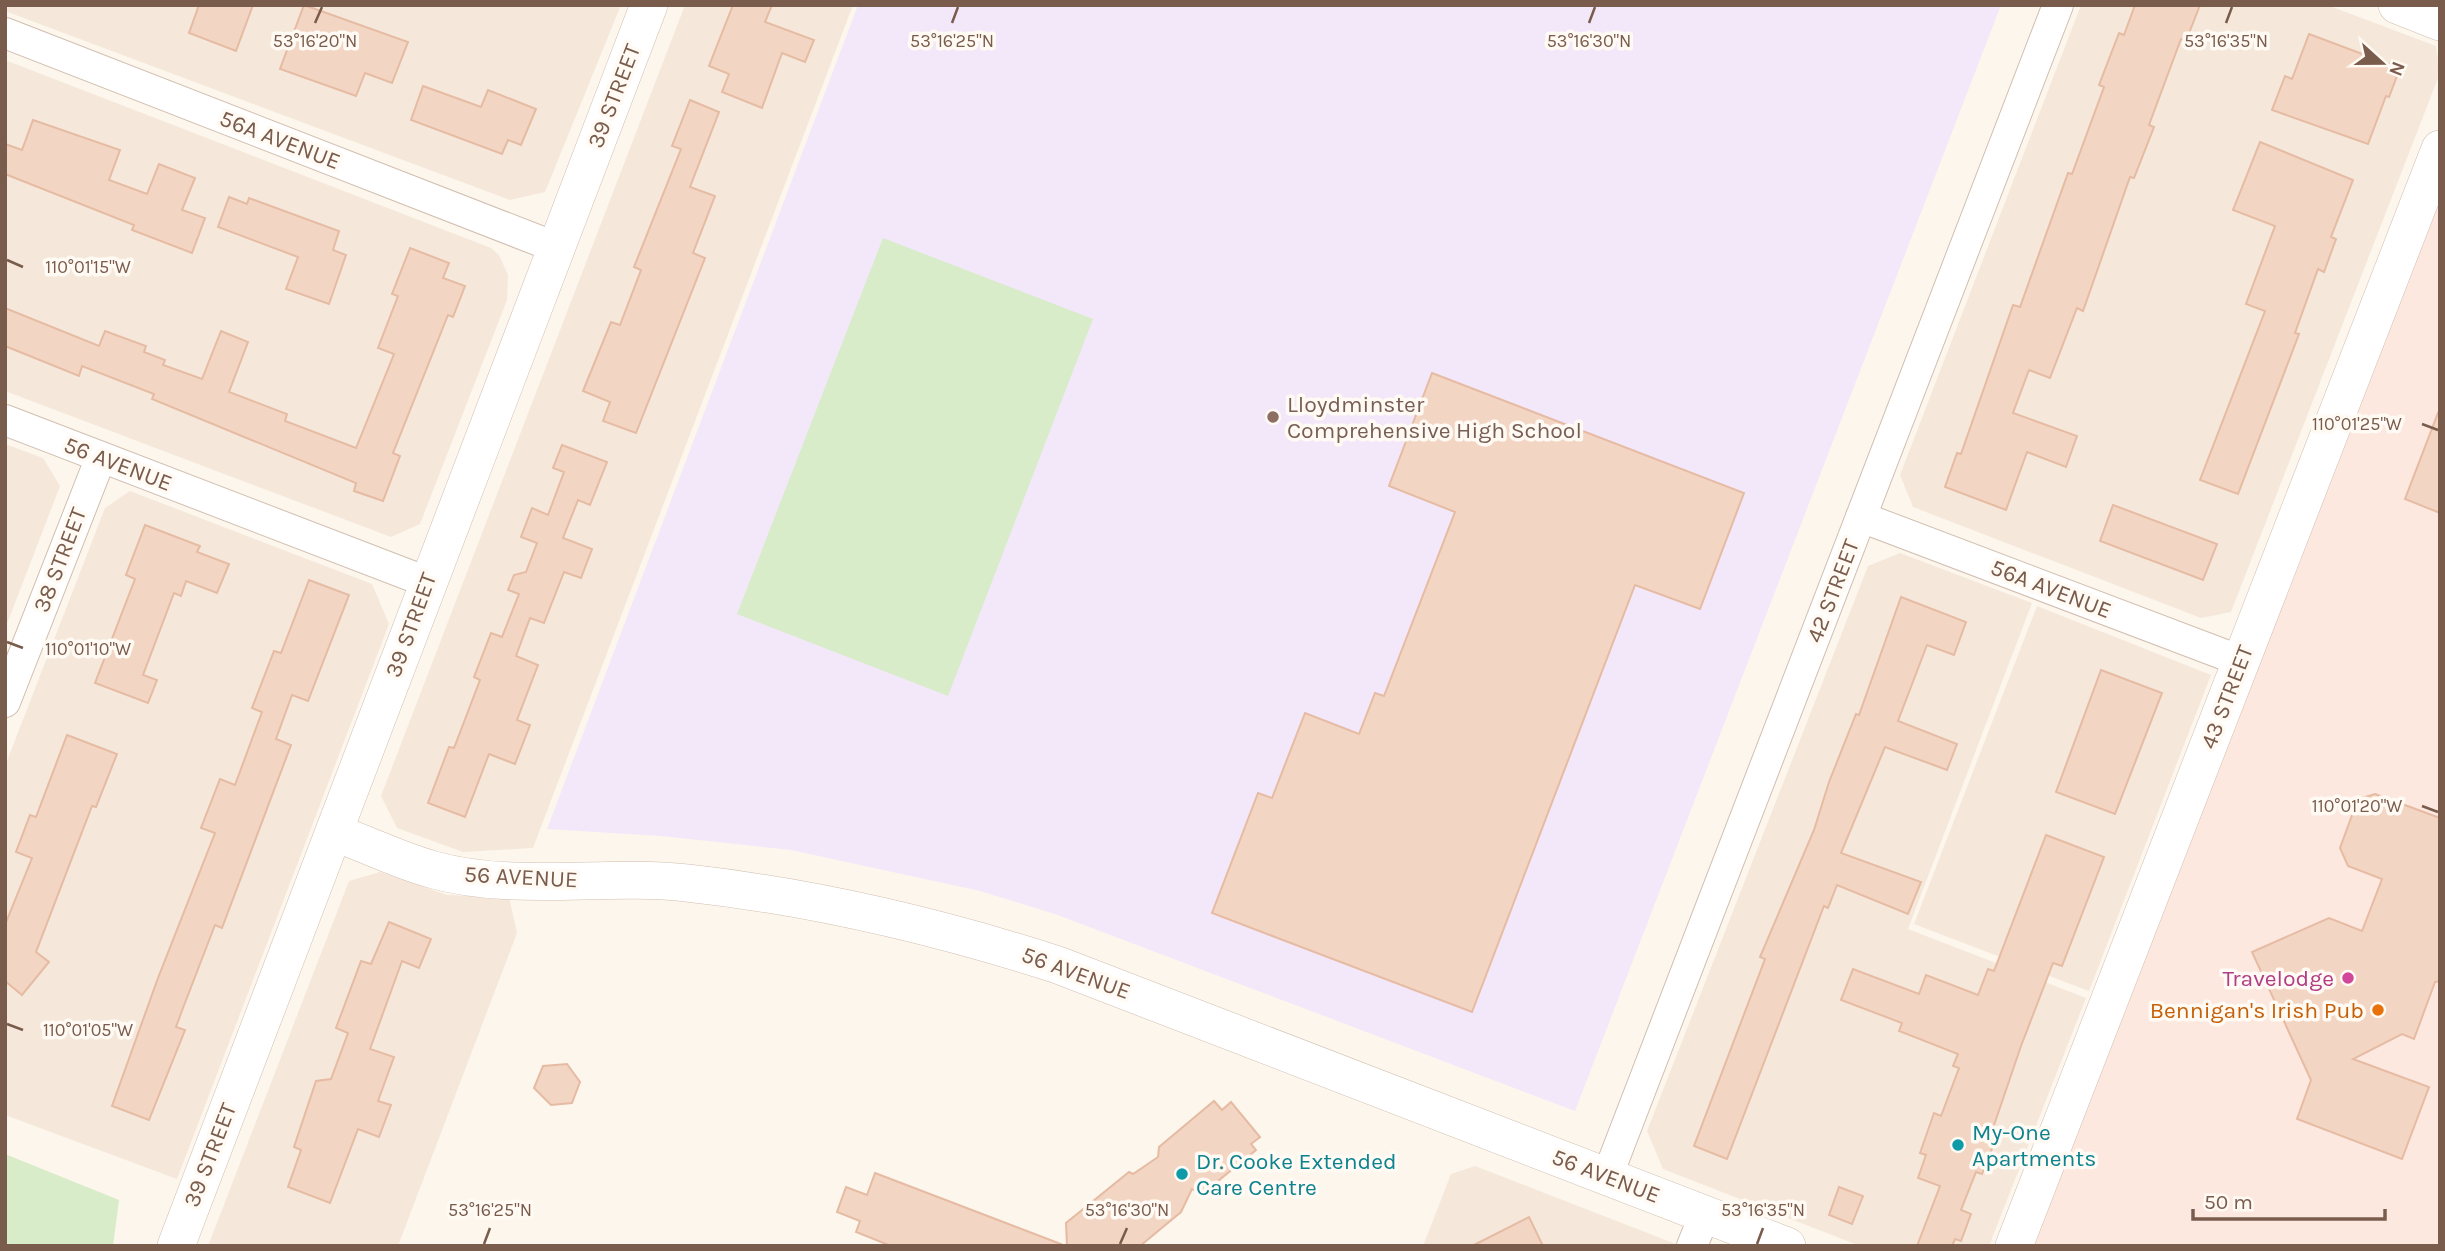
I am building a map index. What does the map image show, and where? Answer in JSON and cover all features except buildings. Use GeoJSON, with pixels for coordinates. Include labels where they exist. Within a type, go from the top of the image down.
{"type":"FeatureCollection","features":[{"type":"Feature","properties":{"kind":"street","name":"39 STREET"},"geometry":{"type":"LineString","coordinates":[[176,1246],[649,5]]}},
{"type":"Feature","properties":{"kind":"street","name":"42 STREET"},"geometry":{"type":"LineString","coordinates":[[1608,1177],[2058,5]]}},
{"type":"Feature","properties":{"kind":"street"},"geometry":{"type":"LineString","coordinates":[[2397,5],[2440,22]]}},
{"type":"Feature","properties":{"kind":"street","name":"56A AVENUE"},"geometry":{"type":"LineString","coordinates":[[5,33],[555,247]]}},
{"type":"Feature","properties":{"kind":"street","name":"43 STREET"},"geometry":{"type":"LineString","coordinates":[[2014,1246],[2440,149]]}},
{"type":"Feature","properties":{"kind":"street","name":"56 AVENUE"},"geometry":{"type":"LineString","coordinates":[[5,420],[427,582]]}},
{"type":"Feature","properties":{"kind":"street","name":"38 STREET"},"geometry":{"type":"LineString","coordinates":[[5,702],[101,457]]}},
{"type":"Feature","properties":{"kind":"street","name":"56A AVENUE"},"geometry":{"type":"LineString","coordinates":[[1861,517],[2241,661]]}},
{"type":"Feature","properties":{"kind":"street","name":"56 AVENUE"},"geometry":{"type":"LineString","coordinates":[[335,833],[434,870],[492,879],[683,883],[872,913],[966,935],[1058,965],[1608,1177],[1712,1232],[1787,1246]]}},
{"type":"Feature","properties":{"kind":"shaded area"},"geometry":{"type":"Polygon","coordinates":[[[5,5],[621,5],[545,192],[510,200],[5,11],[5,5]]]}},
{"type":"Feature","properties":{"kind":"shaded area"},"geometry":{"type":"Polygon","coordinates":[[[685,5],[853,5],[533,848],[463,852],[397,828],[381,796],[685,5]]]}},
{"type":"Feature","properties":{"kind":"shaded area","name":"Lloydminster Comprehensive High School"},"geometry":{"type":"Polygon","coordinates":[[[858,5],[2001,5],[1575,1111],[1055,914],[980,891],[791,850],[661,836],[547,829],[858,5]]]}},
{"type":"Feature","properties":{"kind":"shaded area"},"geometry":{"type":"Polygon","coordinates":[[[2081,5],[2327,5],[2436,46],[2440,73],[2231,612],[2201,618],[1913,507],[1900,475],[2081,5]]]}},
{"type":"Feature","properties":{"kind":"shaded area"},"geometry":{"type":"Polygon","coordinates":[[[5,60],[491,248],[499,255],[508,275],[507,300],[420,524],[391,537],[5,391],[5,60]]]}},
{"type":"Feature","properties":{"kind":"shaded area"},"geometry":{"type":"Polygon","coordinates":[[[2440,186],[2440,1246],[2031,1246],[2440,186]]]}},
{"type":"Feature","properties":{"kind":"shaded area"},"geometry":{"type":"Polygon","coordinates":[[[5,444],[43,458],[60,486],[5,629],[5,444]]]}},
{"type":"Feature","properties":{"kind":"shaded area"},"geometry":{"type":"Polygon","coordinates":[[[130,491],[372,584],[389,624],[177,1179],[5,1115],[5,766],[105,508],[130,491]]]}},
{"type":"Feature","properties":{"kind":"shaded area"},"geometry":{"type":"Polygon","coordinates":[[[1900,553],[2032,603],[1908,929],[2086,998],[1989,1246],[1860,1246],[1663,1169],[1647,1131],[1868,566],[1900,553]]]}},
{"type":"Feature","properties":{"kind":"shaded area"},"geometry":{"type":"Polygon","coordinates":[[[2037,606],[2211,675],[2089,991],[1914,924],[2037,606]]]}},
{"type":"Feature","properties":{"kind":"shaded area"},"geometry":{"type":"Polygon","coordinates":[[[380,872],[447,895],[509,897],[517,933],[398,1246],[208,1246],[349,881],[380,872]]]}},
{"type":"Feature","properties":{"kind":"shaded area"},"geometry":{"type":"Polygon","coordinates":[[[1475,1166],[1681,1246],[1423,1246],[1451,1174],[1475,1166]]]}},
{"type":"Feature","properties":{"kind":"green space"},"geometry":{"type":"Polygon","coordinates":[[[883,238],[1093,319],[948,696],[737,614],[883,238]]]}},
{"type":"Feature","properties":{"kind":"green space"},"geometry":{"type":"Polygon","coordinates":[[[5,1154],[119,1200],[113,1246],[5,1246],[5,1154]]]}},
{"type":"Feature","properties":{"kind":"place","name":"Lloydminster Comprehensive High School"},"geometry":{"type":"Point","coordinates":[1273,417]}},
{"type":"Feature","properties":{"kind":"place","name":"Travelodge"},"geometry":{"type":"Point","coordinates":[2348,978]}},
{"type":"Feature","properties":{"kind":"place","name":"Bennigan's Irish Pub"},"geometry":{"type":"Point","coordinates":[2378,1010]}},
{"type":"Feature","properties":{"kind":"place","name":"My-One Apartments"},"geometry":{"type":"Point","coordinates":[1958,1145]}},
{"type":"Feature","properties":{"kind":"place","name":"Dr. Cooke Extended Care Centre"},"geometry":{"type":"Point","coordinates":[1182,1174]}}]}
